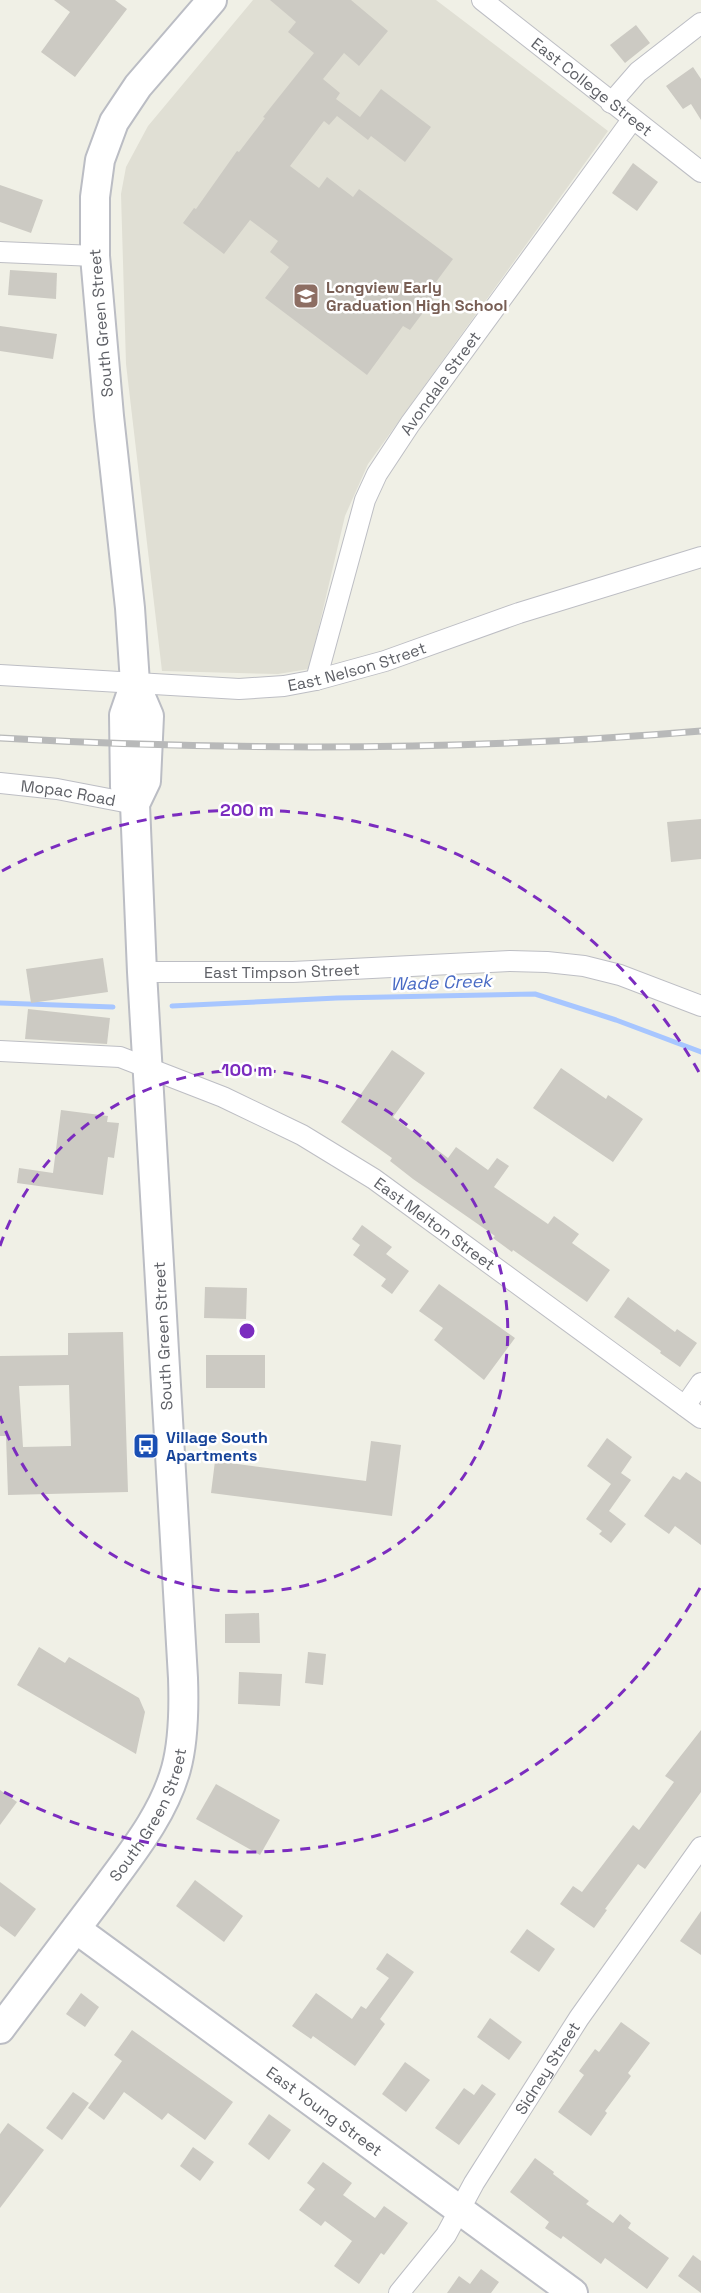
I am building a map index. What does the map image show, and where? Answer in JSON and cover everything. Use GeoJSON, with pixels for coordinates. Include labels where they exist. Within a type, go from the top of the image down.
{"type":"FeatureCollection","features":[{"type":"Feature","properties":{"kind":"street","name":"South Green Street"},"geometry":{"type":"LineString","coordinates":[[4,2014],[76,1929],[133,1852],[166,1797],[179,1756],[183,1678],[147,1066],[135,804],[146,781],[149,716],[135,683],[130,608],[94,256],[95,197],[100,160],[114,122],[138,86],[212,0]]}},
{"type":"Feature","properties":{"kind":"street","name":"East College Street"},"geometry":{"type":"LineString","coordinates":[[482,0],[701,172]]}},
{"type":"Feature","properties":{"kind":"street"},"geometry":{"type":"LineString","coordinates":[[611,103],[638,72],[701,23]]}},
{"type":"Feature","properties":{"kind":"street","name":"Avondale Street"},"geometry":{"type":"LineString","coordinates":[[316,680],[357,526],[365,500],[377,474],[410,424],[632,120]]}},
{"type":"Feature","properties":{"kind":"street"},"geometry":{"type":"LineString","coordinates":[[0,252],[94,256]]}},
{"type":"Feature","properties":{"kind":"street","name":"East Nelson Street"},"geometry":{"type":"LineString","coordinates":[[0,675],[249,689],[316,680],[385,661],[519,613],[701,557]]}},
{"type":"Feature","properties":{"kind":"street","name":"Mopac Road"},"geometry":{"type":"LineString","coordinates":[[0,783],[57,789],[135,804]]}},
{"type":"Feature","properties":{"kind":"street","name":"East Timpson Street"},"geometry":{"type":"LineString","coordinates":[[142,972],[293,972],[510,961],[548,962],[584,966],[620,975],[701,1006]]}},
{"type":"Feature","properties":{"kind":"street","name":"East Melton Street"},"geometry":{"type":"LineString","coordinates":[[0,1051],[120,1057],[147,1066],[275,1120],[354,1165],[701,1418]]}},
{"type":"Feature","properties":{"kind":"street"},"geometry":{"type":"LineString","coordinates":[[685,1406],[701,1383]]}},
{"type":"Feature","properties":{"kind":"street","name":"Sidney Street"},"geometry":{"type":"LineString","coordinates":[[399,2293],[446,2235],[474,2183],[579,2018],[701,1847]]}},
{"type":"Feature","properties":{"kind":"street","name":"East Young Street"},"geometry":{"type":"LineString","coordinates":[[76,1929],[573,2293]]}},
{"type":"Feature","properties":{"kind":"shaded area","name":"Longview Early Graduation High School"},"geometry":{"type":"Polygon","coordinates":[[[253,0],[436,0],[608,131],[368,464],[345,516],[309,669],[278,674],[162,671],[126,364],[121,194],[126,167],[148,126],[253,0]]]}},
{"type":"Feature","properties":{"kind":"building"},"geometry":{"type":"Polygon","coordinates":[[[54,0],[115,0],[127,9],[75,77],[41,52],[70,12],[54,0]]]}},
{"type":"Feature","properties":{"kind":"building"},"geometry":{"type":"Polygon","coordinates":[[[270,0],[351,0],[388,31],[359,66],[344,53],[323,79],[340,93],[336,99],[360,117],[381,89],[431,127],[405,162],[371,136],[368,140],[337,116],[329,125],[324,121],[290,166],[319,188],[327,177],[353,197],[359,189],[453,259],[436,282],[442,287],[410,330],[403,326],[367,375],[265,298],[289,267],[270,252],[278,241],[250,220],[224,254],[183,223],[314,53],[288,32],[296,22],[270,0]]]}},
{"type":"Feature","properties":{"kind":"building"},"geometry":{"type":"Polygon","coordinates":[[[636,25],[650,43],[625,63],[610,45],[636,25]]]}},
{"type":"Feature","properties":{"kind":"building"},"geometry":{"type":"Polygon","coordinates":[[[693,67],[701,79],[701,120],[691,104],[683,109],[666,86],[693,67]]]}},
{"type":"Feature","properties":{"kind":"building"},"geometry":{"type":"Polygon","coordinates":[[[633,163],[658,182],[637,211],[612,193],[633,163]]]}},
{"type":"Feature","properties":{"kind":"building"},"geometry":{"type":"Polygon","coordinates":[[[0,185],[43,200],[31,233],[0,222],[0,185]]]}},
{"type":"Feature","properties":{"kind":"building"},"geometry":{"type":"Polygon","coordinates":[[[10,270],[57,273],[56,299],[8,295],[10,270]]]}},
{"type":"Feature","properties":{"kind":"building"},"geometry":{"type":"Polygon","coordinates":[[[0,326],[57,334],[53,359],[0,351],[0,326]]]}},
{"type":"Feature","properties":{"kind":"building"},"geometry":{"type":"Polygon","coordinates":[[[701,819],[701,859],[671,862],[667,822],[701,819]]]}},
{"type":"Feature","properties":{"kind":"building"},"geometry":{"type":"Polygon","coordinates":[[[103,958],[108,992],[31,1003],[26,969],[103,958]]]}},
{"type":"Feature","properties":{"kind":"building"},"geometry":{"type":"Polygon","coordinates":[[[28,1009],[110,1018],[107,1044],[25,1039],[28,1009]]]}},
{"type":"Feature","properties":{"kind":"building"},"geometry":{"type":"Polygon","coordinates":[[[392,1050],[425,1073],[393,1117],[448,1158],[456,1147],[488,1170],[497,1158],[509,1166],[494,1187],[548,1224],[554,1216],[579,1234],[572,1243],[610,1270],[587,1302],[513,1250],[512,1252],[493,1238],[495,1236],[413,1179],[390,1161],[392,1158],[341,1122],[392,1050]]]}},
{"type":"Feature","properties":{"kind":"building"},"geometry":{"type":"Polygon","coordinates":[[[561,1068],[606,1099],[608,1095],[643,1119],[613,1162],[533,1108],[561,1068]]]}},
{"type":"Feature","properties":{"kind":"building"},"geometry":{"type":"Polygon","coordinates":[[[61,1110],[108,1116],[107,1122],[119,1123],[114,1158],[108,1157],[103,1195],[17,1183],[19,1168],[53,1173],[61,1110]]]}},
{"type":"Feature","properties":{"kind":"building"},"geometry":{"type":"Polygon","coordinates":[[[362,1225],[392,1247],[386,1254],[409,1271],[392,1294],[381,1286],[386,1279],[353,1255],[360,1245],[352,1239],[362,1225]]]}},
{"type":"Feature","properties":{"kind":"building"},"geometry":{"type":"Polygon","coordinates":[[[439,1284],[515,1338],[484,1380],[434,1340],[443,1328],[419,1311],[439,1284]]]}},
{"type":"Feature","properties":{"kind":"building"},"geometry":{"type":"Polygon","coordinates":[[[205,1287],[247,1288],[246,1319],[204,1318],[205,1287]]]}},
{"type":"Feature","properties":{"kind":"building"},"geometry":{"type":"Polygon","coordinates":[[[628,1297],[675,1332],[677,1329],[697,1343],[680,1367],[614,1317],[628,1297]]]}},
{"type":"Feature","properties":{"kind":"building"},"geometry":{"type":"Polygon","coordinates":[[[123,1332],[128,1492],[8,1495],[6,1436],[0,1436],[0,1356],[68,1355],[68,1333],[123,1332]],[[69,1385],[19,1386],[23,1447],[71,1446],[69,1385]]]}},
{"type":"Feature","properties":{"kind":"building"},"geometry":{"type":"Polygon","coordinates":[[[206,1355],[265,1355],[265,1388],[206,1388],[206,1355]]]}},
{"type":"Feature","properties":{"kind":"building"},"geometry":{"type":"Polygon","coordinates":[[[607,1438],[632,1457],[621,1473],[631,1480],[609,1511],[626,1524],[611,1543],[599,1534],[602,1531],[586,1519],[611,1484],[587,1466],[607,1438]]]}},
{"type":"Feature","properties":{"kind":"building"},"geometry":{"type":"Polygon","coordinates":[[[371,1441],[401,1445],[392,1516],[211,1493],[215,1461],[366,1481],[371,1441]]]}},
{"type":"Feature","properties":{"kind":"building"},"geometry":{"type":"Polygon","coordinates":[[[686,1472],[701,1482],[701,1545],[675,1526],[669,1534],[644,1516],[673,1476],[680,1480],[686,1472]]]}},
{"type":"Feature","properties":{"kind":"building"},"geometry":{"type":"Polygon","coordinates":[[[259,1613],[260,1643],[225,1643],[225,1614],[259,1613]]]}},
{"type":"Feature","properties":{"kind":"building"},"geometry":{"type":"Polygon","coordinates":[[[39,1647],[65,1663],[69,1657],[139,1698],[145,1712],[136,1754],[17,1685],[39,1647]]]}},
{"type":"Feature","properties":{"kind":"building"},"geometry":{"type":"Polygon","coordinates":[[[308,1652],[326,1654],[323,1685],[305,1683],[308,1652]]]}},
{"type":"Feature","properties":{"kind":"building"},"geometry":{"type":"Polygon","coordinates":[[[239,1672],[282,1674],[280,1706],[238,1704],[239,1672]]]}},
{"type":"Feature","properties":{"kind":"building"},"geometry":{"type":"Polygon","coordinates":[[[701,1730],[701,1792],[645,1869],[638,1864],[594,1928],[560,1904],[573,1886],[582,1892],[633,1825],[639,1830],[674,1782],[665,1776],[701,1730]]]}},
{"type":"Feature","properties":{"kind":"building"},"geometry":{"type":"Polygon","coordinates":[[[216,1784],[280,1820],[260,1855],[196,1819],[216,1784]]]}},
{"type":"Feature","properties":{"kind":"building"},"geometry":{"type":"Polygon","coordinates":[[[0,1790],[17,1802],[0,1825],[0,1790]]]}},
{"type":"Feature","properties":{"kind":"building"},"geometry":{"type":"Polygon","coordinates":[[[195,1880],[243,1916],[224,1942],[176,1906],[195,1880]]]}},
{"type":"Feature","properties":{"kind":"building"},"geometry":{"type":"Polygon","coordinates":[[[0,1882],[36,1909],[15,1937],[0,1926],[0,1882]]]}},
{"type":"Feature","properties":{"kind":"building"},"geometry":{"type":"Polygon","coordinates":[[[701,1911],[701,1955],[680,1941],[701,1911]]]}},
{"type":"Feature","properties":{"kind":"building"},"geometry":{"type":"Polygon","coordinates":[[[527,1929],[555,1949],[539,1972],[510,1952],[527,1929]]]}},
{"type":"Feature","properties":{"kind":"building"},"geometry":{"type":"Polygon","coordinates":[[[387,1953],[414,1972],[380,2019],[385,2024],[355,2066],[313,2036],[311,2039],[292,2026],[316,1993],[352,2019],[361,2006],[366,2009],[389,1978],[376,1969],[387,1953]]]}},
{"type":"Feature","properties":{"kind":"building"},"geometry":{"type":"Polygon","coordinates":[[[81,1993],[99,2007],[85,2027],[66,2014],[81,1993]]]}},
{"type":"Feature","properties":{"kind":"building"},"geometry":{"type":"Polygon","coordinates":[[[490,2018],[522,2042],[509,2060],[477,2037],[490,2018]]]}},
{"type":"Feature","properties":{"kind":"building"},"geometry":{"type":"Polygon","coordinates":[[[621,2022],[650,2043],[628,2073],[631,2076],[605,2111],[607,2113],[591,2136],[558,2112],[584,2075],[579,2071],[595,2049],[599,2052],[621,2022]]]}},
{"type":"Feature","properties":{"kind":"building"},"geometry":{"type":"Polygon","coordinates":[[[132,2030],[233,2102],[205,2140],[168,2113],[162,2120],[124,2092],[104,2120],[88,2108],[122,2061],[114,2055],[132,2030]]]}},
{"type":"Feature","properties":{"kind":"building"},"geometry":{"type":"Polygon","coordinates":[[[405,2062],[430,2080],[406,2112],[382,2094],[405,2062]]]}},
{"type":"Feature","properties":{"kind":"building"},"geometry":{"type":"Polygon","coordinates":[[[482,2084],[496,2094],[459,2145],[435,2128],[464,2088],[474,2095],[482,2084]]]}},
{"type":"Feature","properties":{"kind":"building"},"geometry":{"type":"Polygon","coordinates":[[[73,2092],[89,2103],[62,2140],[46,2128],[73,2092]]]}},
{"type":"Feature","properties":{"kind":"building"},"geometry":{"type":"Polygon","coordinates":[[[269,2114],[291,2130],[269,2160],[248,2144],[269,2114]]]}},
{"type":"Feature","properties":{"kind":"building"},"geometry":{"type":"Polygon","coordinates":[[[8,2123],[44,2150],[0,2208],[0,2134],[8,2123]]]}},
{"type":"Feature","properties":{"kind":"building"},"geometry":{"type":"Polygon","coordinates":[[[193,2147],[214,2162],[200,2181],[180,2166],[193,2147]]]}},
{"type":"Feature","properties":{"kind":"building"},"geometry":{"type":"Polygon","coordinates":[[[535,2158],[589,2201],[586,2204],[613,2223],[620,2214],[631,2223],[628,2228],[669,2258],[647,2289],[605,2258],[601,2264],[563,2236],[561,2239],[545,2228],[549,2222],[510,2192],[535,2158]]]}},
{"type":"Feature","properties":{"kind":"building"},"geometry":{"type":"Polygon","coordinates":[[[323,2162],[352,2183],[343,2195],[375,2218],[384,2206],[408,2223],[384,2255],[381,2253],[359,2284],[334,2266],[352,2241],[325,2221],[321,2226],[299,2210],[315,2189],[307,2183],[323,2162]]]}},
{"type":"Feature","properties":{"kind":"building"},"geometry":{"type":"Polygon","coordinates":[[[693,2255],[701,2261],[701,2293],[678,2276],[693,2255]]]}},
{"type":"Feature","properties":{"kind":"building"},"geometry":{"type":"Polygon","coordinates":[[[481,2269],[499,2282],[491,2293],[447,2293],[459,2276],[470,2284],[481,2269]]]}},
{"type":"Feature","properties":{"kind":"waterway","name":"Wade Creek"},"geometry":{"type":"LineString","coordinates":[[172,1006],[337,998],[535,994],[616,1020],[701,1052]]}},
{"type":"Feature","properties":{"kind":"waterway","name":"Wade Creek"},"geometry":{"type":"LineString","coordinates":[[0,1003],[113,1007]]}},
{"type":"Feature","properties":{"kind":"railway"},"geometry":{"type":"LineString","coordinates":[[0,738],[175,745],[350,747],[526,742],[701,731]]}},
{"type":"Feature","properties":{"kind":"place","name":"Longview Early Graduation High School"},"geometry":{"type":"Point","coordinates":[306,296]}},
{"type":"Feature","properties":{"kind":"place","name":"Village South Apartments"},"geometry":{"type":"Point","coordinates":[146,1446]}}]}
